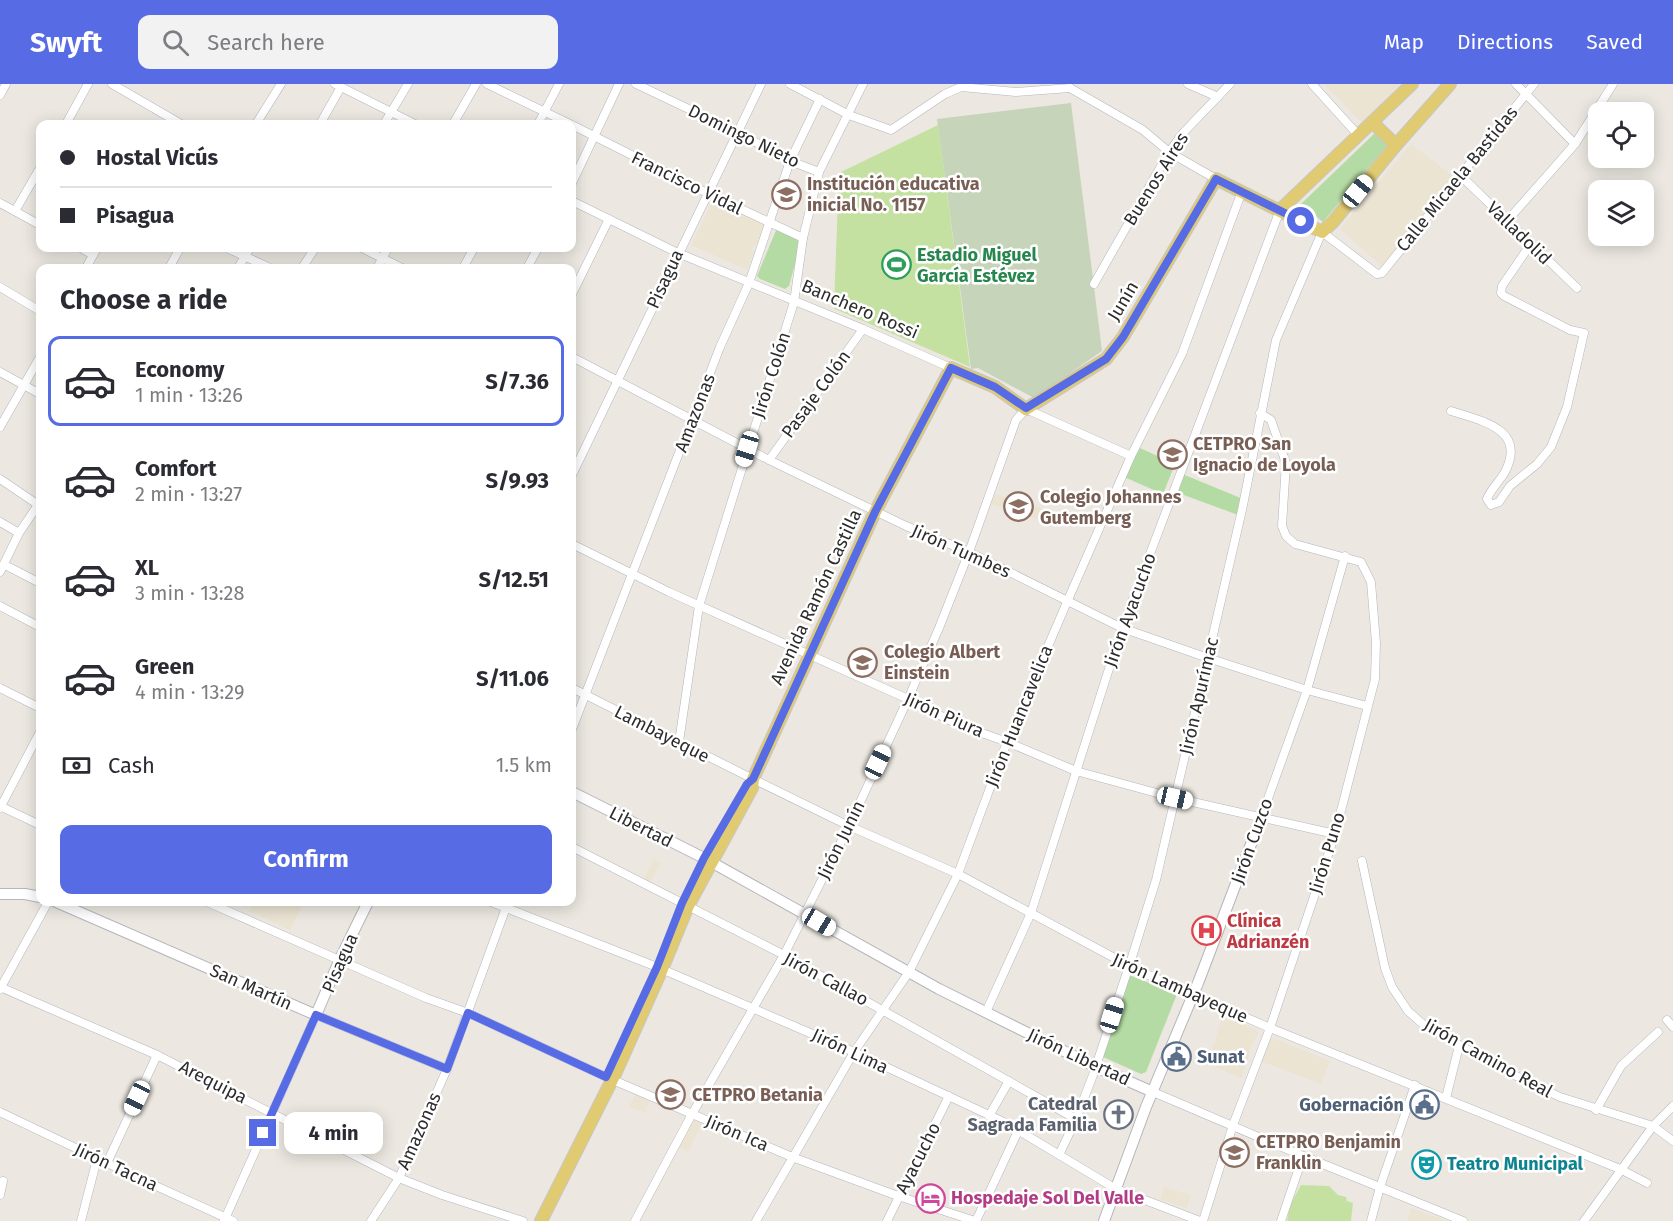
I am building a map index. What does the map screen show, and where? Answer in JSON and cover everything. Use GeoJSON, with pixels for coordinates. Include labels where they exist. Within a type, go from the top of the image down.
{"type":"FeatureCollection","features":[{"type":"Feature","properties":{"kind":"main road"},"geometry":{"type":"LineString","coordinates":[[1280,210],[1412,84]]}},
{"type":"Feature","properties":{"kind":"main road"},"geometry":{"type":"LineString","coordinates":[[1216,179],[1322,232],[1334,222],[1449,84]]}},
{"type":"Feature","properties":{"kind":"main road"},"geometry":{"type":"LineString","coordinates":[[1373,123],[1396,145]]}},
{"type":"Feature","properties":{"kind":"main road","name":"Junín"},"geometry":{"type":"LineString","coordinates":[[1026,408],[1106,359],[1123,337],[1216,179]]}},
{"type":"Feature","properties":{"kind":"main road","name":"Banchero Rossi"},"geometry":{"type":"LineString","coordinates":[[951,368],[995,387],[1026,408]]}},
{"type":"Feature","properties":{"kind":"main road","name":"Avenida Ramón Castilla"},"geometry":{"type":"LineString","coordinates":[[541,1221],[660,968],[685,904],[747,784],[753,779],[875,512],[951,368]]}},
{"type":"Feature","properties":{"kind":"main road","name":"Avenida Ramón Castilla"},"geometry":{"type":"LineString","coordinates":[[533,1221],[609,1078]]}},
{"type":"Feature","properties":{"kind":"street"},"geometry":{"type":"LineString","coordinates":[[0,95],[6,84]]}},
{"type":"Feature","properties":{"kind":"street"},"geometry":{"type":"LineString","coordinates":[[68,120],[88,84]]}},
{"type":"Feature","properties":{"kind":"street"},"geometry":{"type":"LineString","coordinates":[[112,84],[174,120]]}},
{"type":"Feature","properties":{"kind":"street"},"geometry":{"type":"LineString","coordinates":[[258,120],[281,84]]}},
{"type":"Feature","properties":{"kind":"street"},"geometry":{"type":"LineString","coordinates":[[386,120],[408,84]]}},
{"type":"Feature","properties":{"kind":"street"},"geometry":{"type":"LineString","coordinates":[[455,120],[476,84]]}},
{"type":"Feature","properties":{"kind":"street","name":"Francisco Vidal"},"geometry":{"type":"LineString","coordinates":[[487,84],[561,120]]}},
{"type":"Feature","properties":{"kind":"street"},"geometry":{"type":"LineString","coordinates":[[540,120],[559,84]]}},
{"type":"Feature","properties":{"kind":"street"},"geometry":{"type":"LineString","coordinates":[[576,175],[619,84]]}},
{"type":"Feature","properties":{"kind":"street","name":"Domingo Nieto"},"geometry":{"type":"LineString","coordinates":[[636,84],[737,132],[790,161],[819,172]]}},
{"type":"Feature","properties":{"kind":"street","name":"Pisagua"},"geometry":{"type":"LineString","coordinates":[[576,467],[760,84]]}},
{"type":"Feature","properties":{"kind":"street"},"geometry":{"type":"LineString","coordinates":[[790,84],[849,115],[891,129],[952,87],[1016,92],[1071,86],[1143,130],[1169,152],[1216,179]]}},
{"type":"Feature","properties":{"kind":"street","name":"Jirón Colón"},"geometry":{"type":"LineString","coordinates":[[679,741],[699,606],[794,302],[803,238],[819,172],[863,84]]}},
{"type":"Feature","properties":{"kind":"street"},"geometry":{"type":"LineString","coordinates":[[1188,84],[1218,97]]}},
{"type":"Feature","properties":{"kind":"street","name":"Buenos Aires"},"geometry":{"type":"LineString","coordinates":[[1094,284],[1169,152],[1183,133],[1230,84]]}},
{"type":"Feature","properties":{"kind":"street"},"geometry":{"type":"LineString","coordinates":[[1312,84],[1359,136]]}},
{"type":"Feature","properties":{"kind":"street"},"geometry":{"type":"LineString","coordinates":[[1516,84],[1575,144]]}},
{"type":"Feature","properties":{"kind":"street","name":"Calle Micaela Bastidas"},"geometry":{"type":"LineString","coordinates":[[1322,232],[1379,274],[1461,177],[1534,84]]}},
{"type":"Feature","properties":{"kind":"street"},"geometry":{"type":"LineString","coordinates":[[1507,221],[1575,144],[1613,84]]}},
{"type":"Feature","properties":{"kind":"street"},"geometry":{"type":"LineString","coordinates":[[322,120],[338,85],[407,120]]}},
{"type":"Feature","properties":{"kind":"street","name":"Amazonas"},"geometry":{"type":"LineString","coordinates":[[576,719],[720,347],[749,283],[790,161],[820,99]]}},
{"type":"Feature","properties":{"kind":"street","name":"Francisco Vidal"},"geometry":{"type":"LineString","coordinates":[[576,128],[803,238]]}},
{"type":"Feature","properties":{"kind":"street"},"geometry":{"type":"LineString","coordinates":[[15,211],[36,175]]}},
{"type":"Feature","properties":{"kind":"street","name":"Valladolid"},"geometry":{"type":"LineString","coordinates":[[1461,177],[1577,288]]}},
{"type":"Feature","properties":{"kind":"street","name":"Jirón Huancavelica"},"geometry":{"type":"LineString","coordinates":[[756,1221],[854,1052],[909,972],[958,873],[1007,741],[1131,456],[1182,354],[1242,191]]}},
{"type":"Feature","properties":{"kind":"street"},"geometry":{"type":"LineString","coordinates":[[0,203],[36,223]]}},
{"type":"Feature","properties":{"kind":"street","name":"Banchero Rossi"},"geometry":{"type":"LineString","coordinates":[[576,203],[678,253],[951,368]]}},
{"type":"Feature","properties":{"kind":"street","name":"Jirón Ayacucho"},"geometry":{"type":"LineString","coordinates":[[986,1012],[1031,913],[1122,628],[1280,210]]}},
{"type":"Feature","properties":{"kind":"street"},"geometry":{"type":"LineString","coordinates":[[576,286],[609,219]]}},
{"type":"Feature","properties":{"kind":"street","name":"Jirón Apurímac"},"geometry":{"type":"LineString","coordinates":[[1059,1155],[1096,1067],[1156,880],[1242,510],[1276,340],[1322,232]]}},
{"type":"Feature","properties":{"kind":"street"},"geometry":{"type":"LineString","coordinates":[[1451,411],[1505,433],[1511,443],[1510,460],[1504,474],[1486,499],[1491,506],[1499,502],[1510,486],[1537,464],[1551,447],[1567,407],[1584,333],[1570,330],[1501,293],[1502,286],[1530,245]]}},
{"type":"Feature","properties":{"kind":"street"},"geometry":{"type":"LineString","coordinates":[[236,252],[262,264]]}},
{"type":"Feature","properties":{"kind":"street"},"geometry":{"type":"LineString","coordinates":[[240,264],[248,252]]}},
{"type":"Feature","properties":{"kind":"street"},"geometry":{"type":"LineString","coordinates":[[370,252],[394,264]]}},
{"type":"Feature","properties":{"kind":"street"},"geometry":{"type":"LineString","coordinates":[[379,264],[386,252]]}},
{"type":"Feature","properties":{"kind":"street"},"geometry":{"type":"LineString","coordinates":[[0,287],[36,309]]}},
{"type":"Feature","properties":{"kind":"street","name":"Pasaje Colón"},"geometry":{"type":"LineString","coordinates":[[769,460],[863,329]]}},
{"type":"Feature","properties":{"kind":"street","name":"Jirón Tumbes"},"geometry":{"type":"LineString","coordinates":[[576,359],[769,460],[875,512],[969,552],[1122,628],[1307,690],[1367,706]]}},
{"type":"Feature","properties":{"kind":"street"},"geometry":{"type":"LineString","coordinates":[[0,427],[36,365]]}},
{"type":"Feature","properties":{"kind":"street"},"geometry":{"type":"LineString","coordinates":[[0,372],[36,392]]}},
{"type":"Feature","properties":{"kind":"street","name":"Banchero Rossi"},"geometry":{"type":"LineString","coordinates":[[1026,408],[1131,456]]}},
{"type":"Feature","properties":{"kind":"street","name":"Jirón Junín"},"geometry":{"type":"LineString","coordinates":[[635,1221],[692,1114],[784,955],[849,826],[908,699],[969,552],[1016,420],[1026,408]]}},
{"type":"Feature","properties":{"kind":"street"},"geometry":{"type":"LineString","coordinates":[[1260,413],[1272,420],[1286,463],[1282,526],[1286,536],[1295,543],[1345,556]]}},
{"type":"Feature","properties":{"kind":"street"},"geometry":{"type":"LineString","coordinates":[[0,479],[36,502]]}},
{"type":"Feature","properties":{"kind":"street"},"geometry":{"type":"LineString","coordinates":[[0,572],[19,533],[36,510]]}},
{"type":"Feature","properties":{"kind":"street"},"geometry":{"type":"LineString","coordinates":[[0,522],[19,533]]}},
{"type":"Feature","properties":{"kind":"street","name":"Jirón Piura"},"geometry":{"type":"LineString","coordinates":[[576,546],[699,606],[908,699],[957,724],[1007,741],[1076,771],[1175,798],[1335,834]]}},
{"type":"Feature","properties":{"kind":"street","name":"Jirón Cuzco"},"geometry":{"type":"LineString","coordinates":[[1104,1221],[1261,818],[1307,690],[1345,556]]}},
{"type":"Feature","properties":{"kind":"street","name":"Jirón Puno"},"geometry":{"type":"LineString","coordinates":[[1201,1221],[1233,1125],[1270,1028],[1335,834],[1376,679],[1376,643],[1371,582],[1361,562],[1345,556]]}},
{"type":"Feature","properties":{"kind":"street"},"geometry":{"type":"LineString","coordinates":[[5,565],[36,581]]}},
{"type":"Feature","properties":{"kind":"street"},"geometry":{"type":"LineString","coordinates":[[0,606],[36,625]]}},
{"type":"Feature","properties":{"kind":"street"},"geometry":{"type":"LineString","coordinates":[[0,688],[36,706]]}},
{"type":"Feature","properties":{"kind":"street","name":"Lambayeque"},"geometry":{"type":"LineString","coordinates":[[576,690],[753,779]]}},
{"type":"Feature","properties":{"kind":"street"},"geometry":{"type":"LineString","coordinates":[[36,740],[0,807],[36,823]]}},
{"type":"Feature","properties":{"kind":"street","name":"Jirón Lambayeque"},"geometry":{"type":"LineString","coordinates":[[753,779],[849,826],[958,873],[1128,966],[1270,1028],[1620,1169],[1647,1183]]}},
{"type":"Feature","properties":{"kind":"street","name":"Libertad"},"geometry":{"type":"LineString","coordinates":[[576,794],[707,860]]}},
{"type":"Feature","properties":{"kind":"street","name":"Jirón Callao"},"geometry":{"type":"LineString","coordinates":[[576,850],[784,955],[1076,1119]]}},
{"type":"Feature","properties":{"kind":"street","name":"Jirón Libertad"},"geometry":{"type":"LineString","coordinates":[[707,860],[848,940],[1096,1067],[1303,1156],[1463,1221]]}},
{"type":"Feature","properties":{"kind":"street","name":"Jirón Camino Real"},"geometry":{"type":"LineString","coordinates":[[1362,861],[1385,968],[1392,987],[1408,1011],[1425,1026],[1459,1046],[1560,1097],[1653,1126]]}},
{"type":"Feature","properties":{"kind":"street"},"geometry":{"type":"LineString","coordinates":[[0,894],[36,896]]}},
{"type":"Feature","properties":{"kind":"street"},"geometry":{"type":"LineString","coordinates":[[0,988],[46,906]]}},
{"type":"Feature","properties":{"kind":"street","name":"San Martín"},"geometry":{"type":"LineString","coordinates":[[65,906],[447,1069]]}},
{"type":"Feature","properties":{"kind":"street","name":"Jirón Ica"},"geometry":{"type":"LineString","coordinates":[[216,906],[426,998],[468,1013],[609,1078],[792,1157],[898,1196],[975,1221]]}},
{"type":"Feature","properties":{"kind":"street","name":"Pisagua"},"geometry":{"type":"LineString","coordinates":[[227,1220],[272,1112],[366,906]]}},
{"type":"Feature","properties":{"kind":"street","name":"Amazonas"},"geometry":{"type":"LineString","coordinates":[[371,1221],[399,1178],[447,1069],[506,906]]}},
{"type":"Feature","properties":{"kind":"street","name":"Jirón Lima"},"geometry":{"type":"LineString","coordinates":[[512,906],[854,1052],[1018,1131],[1116,1189],[1201,1221]]}},
{"type":"Feature","properties":{"kind":"street","name":"Arequipa"},"geometry":{"type":"LineString","coordinates":[[0,988],[157,1054],[399,1178],[442,1195],[524,1221]]}},
{"type":"Feature","properties":{"kind":"street"},"geometry":{"type":"LineString","coordinates":[[1667,1020],[1673,1027]]}},
{"type":"Feature","properties":{"kind":"street"},"geometry":{"type":"LineString","coordinates":[[1596,1110],[1621,1066],[1658,1032]]}},
{"type":"Feature","properties":{"kind":"street"},"geometry":{"type":"LineString","coordinates":[[1446,1098],[1459,1046]]}},
{"type":"Feature","properties":{"kind":"street"},"geometry":{"type":"LineString","coordinates":[[106,1163],[157,1054]]}},
{"type":"Feature","properties":{"kind":"street"},"geometry":{"type":"LineString","coordinates":[[989,1116],[1009,1082]]}},
{"type":"Feature","properties":{"kind":"street"},"geometry":{"type":"LineString","coordinates":[[1371,1221],[1380,1187],[1415,1085]]}},
{"type":"Feature","properties":{"kind":"street","name":"Ayacucho"},"geometry":{"type":"LineString","coordinates":[[887,1221],[949,1096]]}},
{"type":"Feature","properties":{"kind":"street"},"geometry":{"type":"LineString","coordinates":[[1584,1221],[1653,1126],[1673,1106]]}},
{"type":"Feature","properties":{"kind":"street","name":"Jirón Tacna"},"geometry":{"type":"LineString","coordinates":[[0,1112],[227,1220]]}},
{"type":"Feature","properties":{"kind":"street"},"geometry":{"type":"LineString","coordinates":[[1653,1126],[1673,1141]]}},
{"type":"Feature","properties":{"kind":"street"},"geometry":{"type":"LineString","coordinates":[[975,1221],[1018,1131]]}},
{"type":"Feature","properties":{"kind":"street"},"geometry":{"type":"LineString","coordinates":[[1281,1221],[1303,1156]]}},
{"type":"Feature","properties":{"kind":"street"},"geometry":{"type":"LineString","coordinates":[[81,1221],[97,1159]]}},
{"type":"Feature","properties":{"kind":"street"},"geometry":{"type":"LineString","coordinates":[[0,1195],[3,1181]]}},
{"type":"Feature","properties":{"kind":"shaded area"},"geometry":{"type":"Polygon","coordinates":[[[1324,84],[1403,84],[1363,122],[1324,84]]]}},
{"type":"Feature","properties":{"kind":"shaded area"},"geometry":{"type":"Polygon","coordinates":[[[1411,144],[1453,176],[1382,266],[1341,230],[1341,227],[1411,144]]]}},
{"type":"Feature","properties":{"kind":"shaded area"},"geometry":{"type":"Polygon","coordinates":[[[714,199],[765,224],[752,249],[754,252],[747,270],[691,245],[714,199]]]}},
{"type":"Feature","properties":{"kind":"shaded area","name":"Colegio Johannes Gutemberg"},"geometry":{"type":"Polygon","coordinates":[[[995,494],[1047,510],[1042,521],[991,504],[995,494]]]}},
{"type":"Feature","properties":{"kind":"shaded area","name":"Colegio Albert Einstein"},"geometry":{"type":"Polygon","coordinates":[[[865,650],[872,653],[862,675],[855,672],[865,650]]]}},
{"type":"Feature","properties":{"kind":"shaded area"},"geometry":{"type":"Polygon","coordinates":[[[654,859],[661,863],[650,882],[644,879],[654,859]]]}},
{"type":"Feature","properties":{"kind":"shaded area"},"geometry":{"type":"Polygon","coordinates":[[[252,906],[302,906],[290,930],[249,911],[252,906]]]}},
{"type":"Feature","properties":{"kind":"shaded area"},"geometry":{"type":"Polygon","coordinates":[[[1223,1015],[1258,1033],[1249,1051],[1241,1078],[1208,1064],[1223,1015]]]}},
{"type":"Feature","properties":{"kind":"shaded area"},"geometry":{"type":"Polygon","coordinates":[[[1275,1039],[1330,1061],[1321,1084],[1260,1061],[1268,1041],[1275,1039]]]}},
{"type":"Feature","properties":{"kind":"shaded area","name":"CETPRO Betania"},"geometry":{"type":"Polygon","coordinates":[[[666,1087],[680,1093],[675,1103],[661,1096],[666,1087]]]}},
{"type":"Feature","properties":{"kind":"shaded area"},"geometry":{"type":"Polygon","coordinates":[[[635,1093],[650,1100],[645,1112],[629,1107],[635,1093]]]}},
{"type":"Feature","properties":{"kind":"shaded area"},"geometry":{"type":"Polygon","coordinates":[[[691,1118],[702,1123],[688,1152],[675,1145],[691,1118]]]}},
{"type":"Feature","properties":{"kind":"shaded area"},"geometry":{"type":"Polygon","coordinates":[[[1164,1187],[1191,1195],[1187,1208],[1160,1199],[1164,1187]]]}},
{"type":"Feature","properties":{"kind":"shaded area"},"geometry":{"type":"Polygon","coordinates":[[[1411,1208],[1447,1221],[1407,1221],[1411,1208]]]}},
{"type":"Feature","properties":{"kind":"green space"},"geometry":{"type":"Polygon","coordinates":[[[1071,103],[1102,351],[1034,398],[978,368],[971,369],[937,119],[1071,103]]]}},
{"type":"Feature","properties":{"kind":"green space","name":"Estadio Miguel García Estévez"},"geometry":{"type":"Polygon","coordinates":[[[938,125],[970,367],[835,309],[834,305],[839,173],[938,125]]]}},
{"type":"Feature","properties":{"kind":"green space"},"geometry":{"type":"Polygon","coordinates":[[[1376,132],[1390,142],[1323,222],[1301,204],[1376,132]]]}},
{"type":"Feature","properties":{"kind":"green space"},"geometry":{"type":"Polygon","coordinates":[[[777,228],[801,242],[789,286],[785,289],[757,276],[777,228]]]}},
{"type":"Feature","properties":{"kind":"green space"},"geometry":{"type":"Polygon","coordinates":[[[1140,448],[1175,464],[1163,494],[1124,477],[1140,448]]]}},
{"type":"Feature","properties":{"kind":"green space"},"geometry":{"type":"Polygon","coordinates":[[[1180,473],[1243,499],[1238,515],[1173,491],[1180,473]]]}},
{"type":"Feature","properties":{"kind":"green space"},"geometry":{"type":"Polygon","coordinates":[[[1129,975],[1177,994],[1146,1072],[1141,1074],[1101,1056],[1129,975]]]}},
{"type":"Feature","properties":{"kind":"green space"},"geometry":{"type":"Polygon","coordinates":[[[1301,1185],[1329,1186],[1338,1195],[1346,1197],[1347,1201],[1353,1203],[1351,1221],[1287,1221],[1290,1205],[1301,1185]]]}},
{"type":"Feature","properties":{"kind":"place","name":"Institución educativa inicial No. 1157"},"geometry":{"type":"Point","coordinates":[786,194]}},
{"type":"Feature","properties":{"kind":"place","name":"Estadio Miguel García Estévez"},"geometry":{"type":"Point","coordinates":[896,265]}},
{"type":"Feature","properties":{"kind":"place","name":"CETPRO San Ignacio de Loyola"},"geometry":{"type":"Point","coordinates":[1172,454]}},
{"type":"Feature","properties":{"kind":"place","name":"Colegio Johannes Gutemberg"},"geometry":{"type":"Point","coordinates":[1019,507]}},
{"type":"Feature","properties":{"kind":"place","name":"Colegio Albert Einstein"},"geometry":{"type":"Point","coordinates":[863,662]}},
{"type":"Feature","properties":{"kind":"place","name":"Clínica Adrianzén"},"geometry":{"type":"Point","coordinates":[1206,931]}},
{"type":"Feature","properties":{"kind":"place","name":"Sunat"},"geometry":{"type":"Point","coordinates":[1176,1057]}},
{"type":"Feature","properties":{"kind":"place","name":"CETPRO Betania"},"geometry":{"type":"Point","coordinates":[671,1095]}},
{"type":"Feature","properties":{"kind":"place","name":"Gobernación"},"geometry":{"type":"Point","coordinates":[1425,1105]}},
{"type":"Feature","properties":{"kind":"place","name":"Catedral Sagrada Familia"},"geometry":{"type":"Point","coordinates":[1118,1114]}},
{"type":"Feature","properties":{"kind":"place","name":"CETPRO Benjamin Franklin"},"geometry":{"type":"Point","coordinates":[1235,1152]}},
{"type":"Feature","properties":{"kind":"place","name":"Teatro Municipal"},"geometry":{"type":"Point","coordinates":[1426,1164]}},
{"type":"Feature","properties":{"kind":"place","name":"Hospedaje Sol Del Valle"},"geometry":{"type":"Point","coordinates":[930,1198]}},
{"type":"Feature","properties":{"kind":"route"},"geometry":{"type":"LineString","coordinates":[[263,1133],[316,1015],[447,1069],[468,1013],[606,1077],[657,967],[682,903],[704,858],[747,784],[753,779],[875,512],[951,368],[995,387],[1026,408],[1106,359],[1123,337],[1216,179],[1301,221]]}}]}
